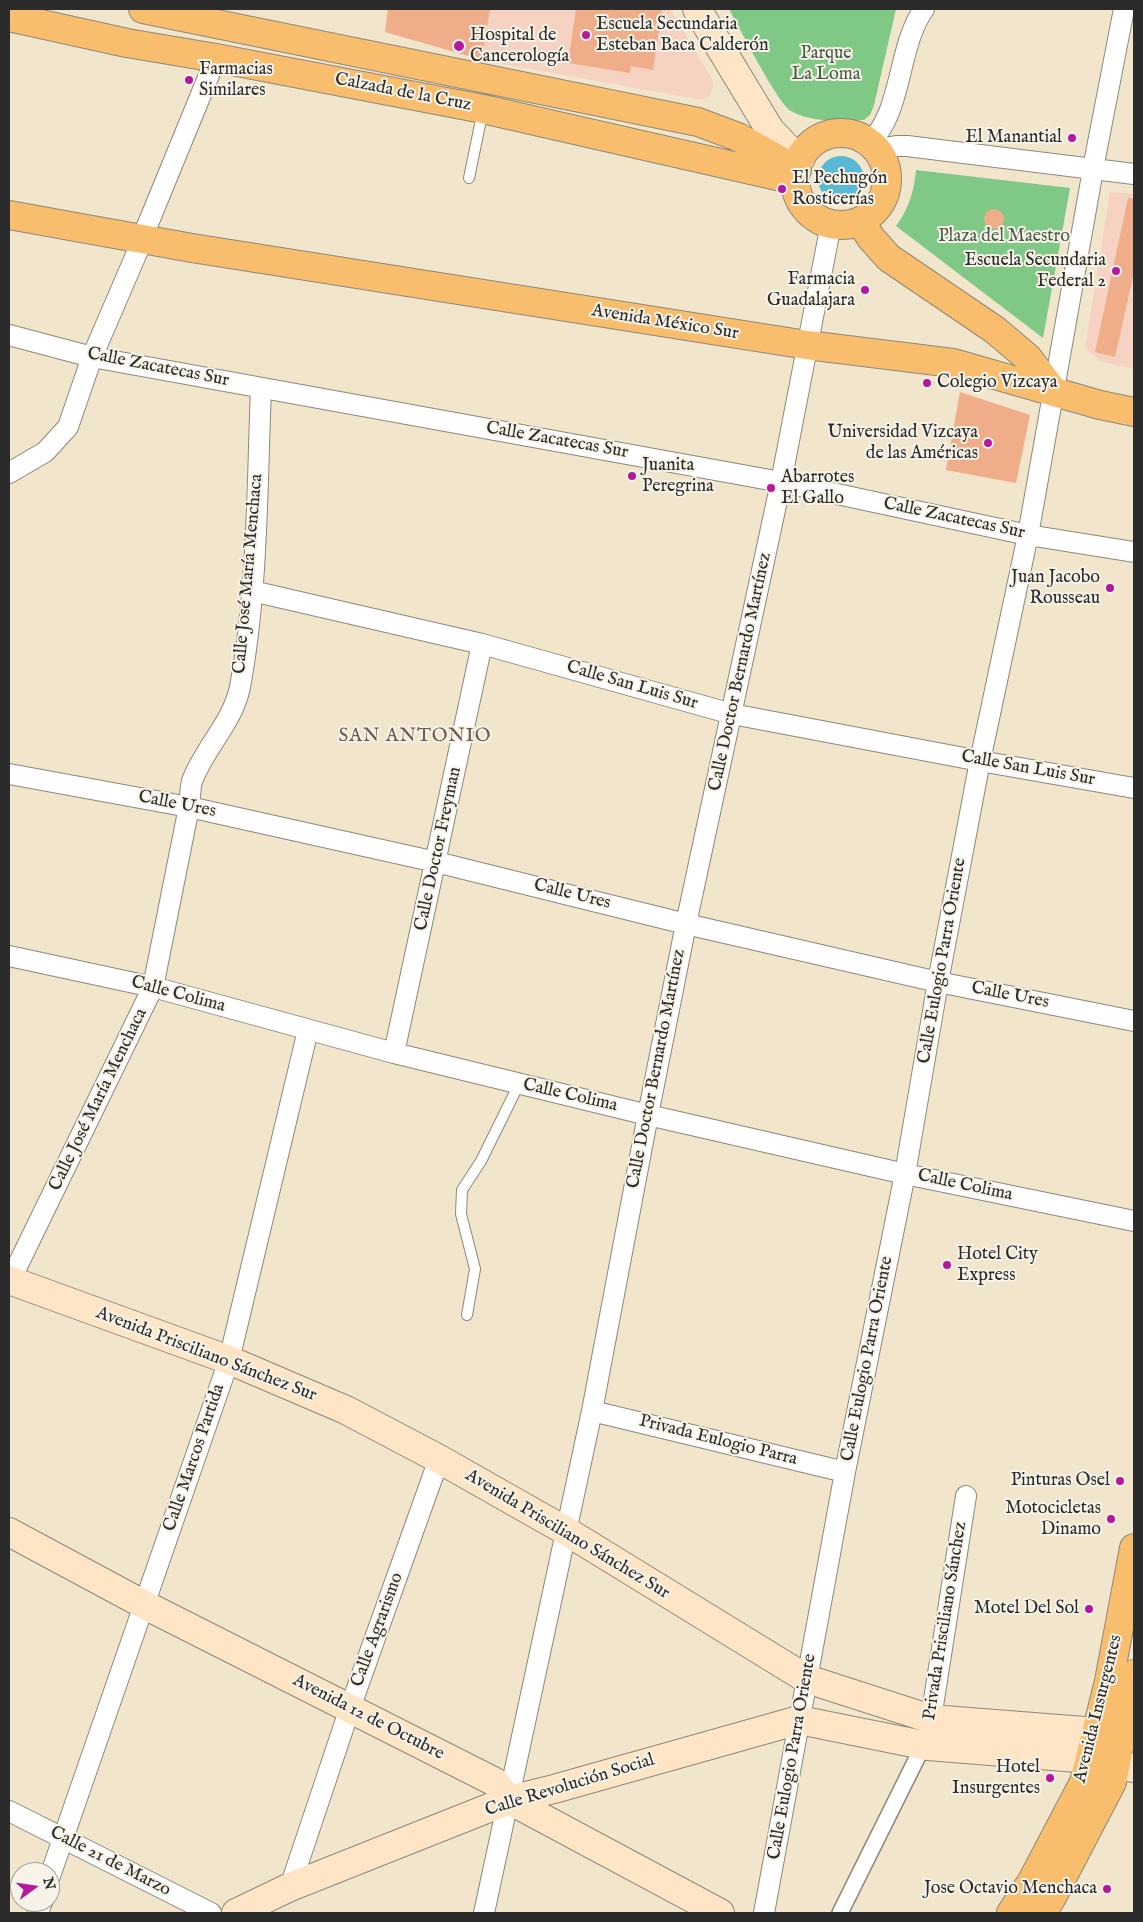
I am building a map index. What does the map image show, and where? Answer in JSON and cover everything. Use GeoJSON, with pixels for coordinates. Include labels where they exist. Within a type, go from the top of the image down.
{"type":"FeatureCollection","features":[{"type":"Feature","properties":{"kind":"main road","name":"Calzada de la Cruz"},"geometry":{"type":"LineString","coordinates":[[143,9],[698,122],[801,163]]}},
{"type":"Feature","properties":{"kind":"main road"},"geometry":{"type":"LineString","coordinates":[[697,9],[770,130],[801,163]]}},
{"type":"Feature","properties":{"kind":"main road"},"geometry":{"type":"LineString","coordinates":[[714,9],[784,124],[803,139],[796,191],[802,205],[812,216],[825,223],[840,226],[854,224],[869,217],[880,205],[886,190],[887,175],[883,159],[861,137],[845,133],[831,134],[801,163]]}},
{"type":"Feature","properties":{"kind":"main road","name":"Calzada de la Cruz"},"geometry":{"type":"LineString","coordinates":[[9,17],[127,43],[483,109],[801,163]]}},
{"type":"Feature","properties":{"kind":"main road"},"geometry":{"type":"LineString","coordinates":[[9,32],[127,43]]}},
{"type":"Feature","properties":{"kind":"main road"},"geometry":{"type":"LineString","coordinates":[[396,92],[399,61]]}},
{"type":"Feature","properties":{"kind":"main road","name":"Avenida México Sur"},"geometry":{"type":"LineString","coordinates":[[9,205],[142,240]]}},
{"type":"Feature","properties":{"kind":"main road"},"geometry":{"type":"LineString","coordinates":[[9,215],[192,248]]}},
{"type":"Feature","properties":{"kind":"main road"},"geometry":{"type":"LineString","coordinates":[[860,221],[871,238],[889,258],[995,330],[1028,358],[1054,392]]}},
{"type":"Feature","properties":{"kind":"main road","name":"Avenida México Sur"},"geometry":{"type":"LineString","coordinates":[[9,227],[142,240],[807,345],[953,363],[1100,405],[1134,412]]}},
{"type":"Feature","properties":{"kind":"main road"},"geometry":{"type":"LineString","coordinates":[[953,363],[970,358],[976,353],[981,342],[973,321],[960,306]]}},
{"type":"Feature","properties":{"kind":"main road","name":"Avenida Prisciliano Sánchez Sur"},"geometry":{"type":"LineString","coordinates":[[9,1281],[229,1360],[346,1410],[439,1459],[566,1531],[807,1679],[931,1719],[1097,1732],[1129,1723]]}},
{"type":"Feature","properties":{"kind":"main road","name":"Avenida 12 de Octubre"},"geometry":{"type":"LineString","coordinates":[[9,1532],[143,1604],[495,1782],[509,1800],[720,1913]]}},
{"type":"Feature","properties":{"kind":"main road","name":"Avenida Insurgentes"},"geometry":{"type":"LineString","coordinates":[[1113,1764],[1097,1732],[1109,1682],[1134,1548]]}},
{"type":"Feature","properties":{"kind":"main road","name":"Avenida Insurgentes"},"geometry":{"type":"LineString","coordinates":[[1042,1913],[1112,1782],[1113,1764],[1129,1723],[1134,1674]]}},
{"type":"Feature","properties":{"kind":"main road"},"geometry":{"type":"LineString","coordinates":[[799,1720],[928,1746],[1113,1764]]}},
{"type":"Feature","properties":{"kind":"main road","name":"Calle Revolución Social"},"geometry":{"type":"LineString","coordinates":[[236,1913],[290,1886],[509,1800],[799,1720]]}},
{"type":"Feature","properties":{"kind":"main road","name":"Avenida Insurgentes"},"geometry":{"type":"LineString","coordinates":[[1010,1913],[1032,1881],[1084,1782],[1113,1764]]}},
{"type":"Feature","properties":{"kind":"street"},"geometry":{"type":"LineString","coordinates":[[924,9],[911,32],[890,109],[873,147],[907,146],[1134,174]]}},
{"type":"Feature","properties":{"kind":"street","name":"Calle Eulogio Parra Oriente"},"geometry":{"type":"LineString","coordinates":[[764,1913],[845,1472],[905,1174],[938,982],[980,761],[1028,535],[1093,168],[1124,9]]}},
{"type":"Feature","properties":{"kind":"street"},"geometry":{"type":"LineString","coordinates":[[9,473],[46,452],[68,427],[92,357],[216,58]]}},
{"type":"Feature","properties":{"kind":"street","name":"Calle Doctor Bernardo Martínez"},"geometry":{"type":"LineString","coordinates":[[484,1913],[592,1411],[686,924],[781,482],[831,224]]}},
{"type":"Feature","properties":{"kind":"street","name":"Calle Zacatecas Sur"},"geometry":{"type":"LineString","coordinates":[[9,335],[92,357],[781,482],[1028,535],[1134,552]]}},
{"type":"Feature","properties":{"kind":"street","name":"Calle José María Menchaca"},"geometry":{"type":"LineString","coordinates":[[9,1281],[154,987],[189,807],[192,782],[206,754],[236,705],[243,668],[252,591],[261,388]]}},
{"type":"Feature","properties":{"kind":"street","name":"Calle San Luis Sur"},"geometry":{"type":"LineString","coordinates":[[252,591],[482,644],[732,714],[1134,788]]}},
{"type":"Feature","properties":{"kind":"street","name":"Calle Doctor Freyman"},"geometry":{"type":"LineString","coordinates":[[394,1053],[482,644]]}},
{"type":"Feature","properties":{"kind":"street","name":"Calle Ures"},"geometry":{"type":"LineString","coordinates":[[9,774],[189,807],[436,862],[686,924],[938,982],[1134,1021]]}},
{"type":"Feature","properties":{"kind":"street","name":"Calle Colima"},"geometry":{"type":"LineString","coordinates":[[9,956],[154,987],[394,1053],[648,1115],[905,1174],[1134,1221]]}},
{"type":"Feature","properties":{"kind":"street","name":"Calle Marcos Partida"},"geometry":{"type":"LineString","coordinates":[[54,1862],[229,1360],[308,1030]]}},
{"type":"Feature","properties":{"kind":"street","name":"Privada Eulogio Parra"},"geometry":{"type":"LineString","coordinates":[[592,1411],[845,1472]]}},
{"type":"Feature","properties":{"kind":"street","name":"Calle Agrarismo"},"geometry":{"type":"LineString","coordinates":[[290,1886],[350,1708],[439,1459]]}},
{"type":"Feature","properties":{"kind":"street","name":"Privada Prisciliano Sánchez"},"geometry":{"type":"LineString","coordinates":[[928,1746],[966,1496]]}},
{"type":"Feature","properties":{"kind":"street"},"geometry":{"type":"LineString","coordinates":[[840,1913],[920,1752],[928,1746]]}},
{"type":"Feature","properties":{"kind":"street","name":"Calle 21 de Marzo"},"geometry":{"type":"LineString","coordinates":[[9,1811],[211,1913]]}},
{"type":"Feature","properties":{"kind":"lane"},"geometry":{"type":"LineString","coordinates":[[469,178],[483,109]]}},
{"type":"Feature","properties":{"kind":"lane"},"geometry":{"type":"LineString","coordinates":[[467,1315],[474,1269],[461,1214],[462,1190],[481,1162],[519,1084]]}},
{"type":"Feature","properties":{"kind":"shaded area","name":"Escuela Secundaria Esteban Baca Calderón"},"geometry":{"type":"Polygon","coordinates":[[[490,9],[670,9],[712,79],[713,87],[710,95],[704,99],[696,99],[482,60],[490,9]]]}},
{"type":"Feature","properties":{"kind":"shaded area","name":"Escuela Secundaria Federal 2"},"geometry":{"type":"Polygon","coordinates":[[[1110,192],[1134,194],[1134,369],[1102,362],[1085,348],[1110,192]]]}},
{"type":"Feature","properties":{"kind":"green space","name":"Parque La Loma"},"geometry":{"type":"Polygon","coordinates":[[[729,9],[896,9],[874,105],[870,115],[864,120],[846,121],[808,118],[791,111],[777,95],[729,9]]]}},
{"type":"Feature","properties":{"kind":"green space","name":"Plaza del Maestro"},"geometry":{"type":"Polygon","coordinates":[[[916,170],[1070,188],[1043,338],[896,226],[910,200],[916,170]]]}},
{"type":"Feature","properties":{"kind":"water"},"geometry":{"type":"Polygon","coordinates":[[[841,156],[854,160],[860,166],[864,179],[860,192],[854,198],[841,202],[828,198],[822,192],[818,179],[822,166],[828,160],[841,156]]]}},
{"type":"Feature","properties":{"kind":"building","name":"Hospital de Cancerología"},"geometry":{"type":"Polygon","coordinates":[[[388,9],[490,9],[482,60],[385,32],[388,9]]]}},
{"type":"Feature","properties":{"kind":"building"},"geometry":{"type":"Polygon","coordinates":[[[576,9],[662,9],[653,70],[631,66],[630,73],[568,63],[576,9]]]}},
{"type":"Feature","properties":{"kind":"building"},"geometry":{"type":"Polygon","coordinates":[[[1128,198],[1134,198],[1134,277],[1115,357],[1095,352],[1128,198]]]}},
{"type":"Feature","properties":{"kind":"building"},"geometry":{"type":"Polygon","coordinates":[[[994,209],[1001,212],[1004,219],[1001,226],[994,229],[987,226],[984,219],[987,212],[994,209]]]}},
{"type":"Feature","properties":{"kind":"building","name":"Universidad Vizcaya de las Américas"},"geometry":{"type":"Polygon","coordinates":[[[960,392],[1030,415],[1016,483],[946,470],[960,392]]]}},
{"type":"Feature","properties":{"kind":"place","name":"Escuela Secundaria Esteban Baca Calderón"},"geometry":{"type":"Point","coordinates":[586,35]}},
{"type":"Feature","properties":{"kind":"place","name":"Hospital de Cancerología"},"geometry":{"type":"Point","coordinates":[459,46]}},
{"type":"Feature","properties":{"kind":"place","name":"Farmacias Similares"},"geometry":{"type":"Point","coordinates":[189,80]}},
{"type":"Feature","properties":{"kind":"place","name":"El Manantial"},"geometry":{"type":"Point","coordinates":[1072,138]}},
{"type":"Feature","properties":{"kind":"place","name":"El Pechugón Rosticerías"},"geometry":{"type":"Point","coordinates":[782,189]}},
{"type":"Feature","properties":{"kind":"place","name":"Escuela Secundaria Federal 2"},"geometry":{"type":"Point","coordinates":[1116,271]}},
{"type":"Feature","properties":{"kind":"place","name":"Farmacia Guadalajara"},"geometry":{"type":"Point","coordinates":[865,290]}},
{"type":"Feature","properties":{"kind":"place","name":"Colegio Vizcaya"},"geometry":{"type":"Point","coordinates":[927,383]}},
{"type":"Feature","properties":{"kind":"place","name":"Universidad Vizcaya de las Américas"},"geometry":{"type":"Point","coordinates":[988,443]}},
{"type":"Feature","properties":{"kind":"place","name":"Juanita Peregrina"},"geometry":{"type":"Point","coordinates":[632,476]}},
{"type":"Feature","properties":{"kind":"place","name":"Abarrotes El Gallo"},"geometry":{"type":"Point","coordinates":[771,488]}},
{"type":"Feature","properties":{"kind":"place","name":"Juan Jacobo Rousseau"},"geometry":{"type":"Point","coordinates":[1110,588]}},
{"type":"Feature","properties":{"kind":"place","name":"Hotel City Express"},"geometry":{"type":"Point","coordinates":[947,1265]}},
{"type":"Feature","properties":{"kind":"place","name":"Pinturas Osel"},"geometry":{"type":"Point","coordinates":[1120,1481]}},
{"type":"Feature","properties":{"kind":"place","name":"Motocicletas Dinamo"},"geometry":{"type":"Point","coordinates":[1111,1519]}},
{"type":"Feature","properties":{"kind":"place","name":"Motel Del Sol"},"geometry":{"type":"Point","coordinates":[1089,1609]}},
{"type":"Feature","properties":{"kind":"place","name":"Hotel Insurgentes"},"geometry":{"type":"Point","coordinates":[1050,1778]}},
{"type":"Feature","properties":{"kind":"place","name":"Jose Octavio Menchaca"},"geometry":{"type":"Point","coordinates":[1107,1889]}},
{"type":"Feature","properties":{"kind":"district","name":"SAN ANTONIO"},"geometry":{"type":"Point","coordinates":[415,737]}}]}
